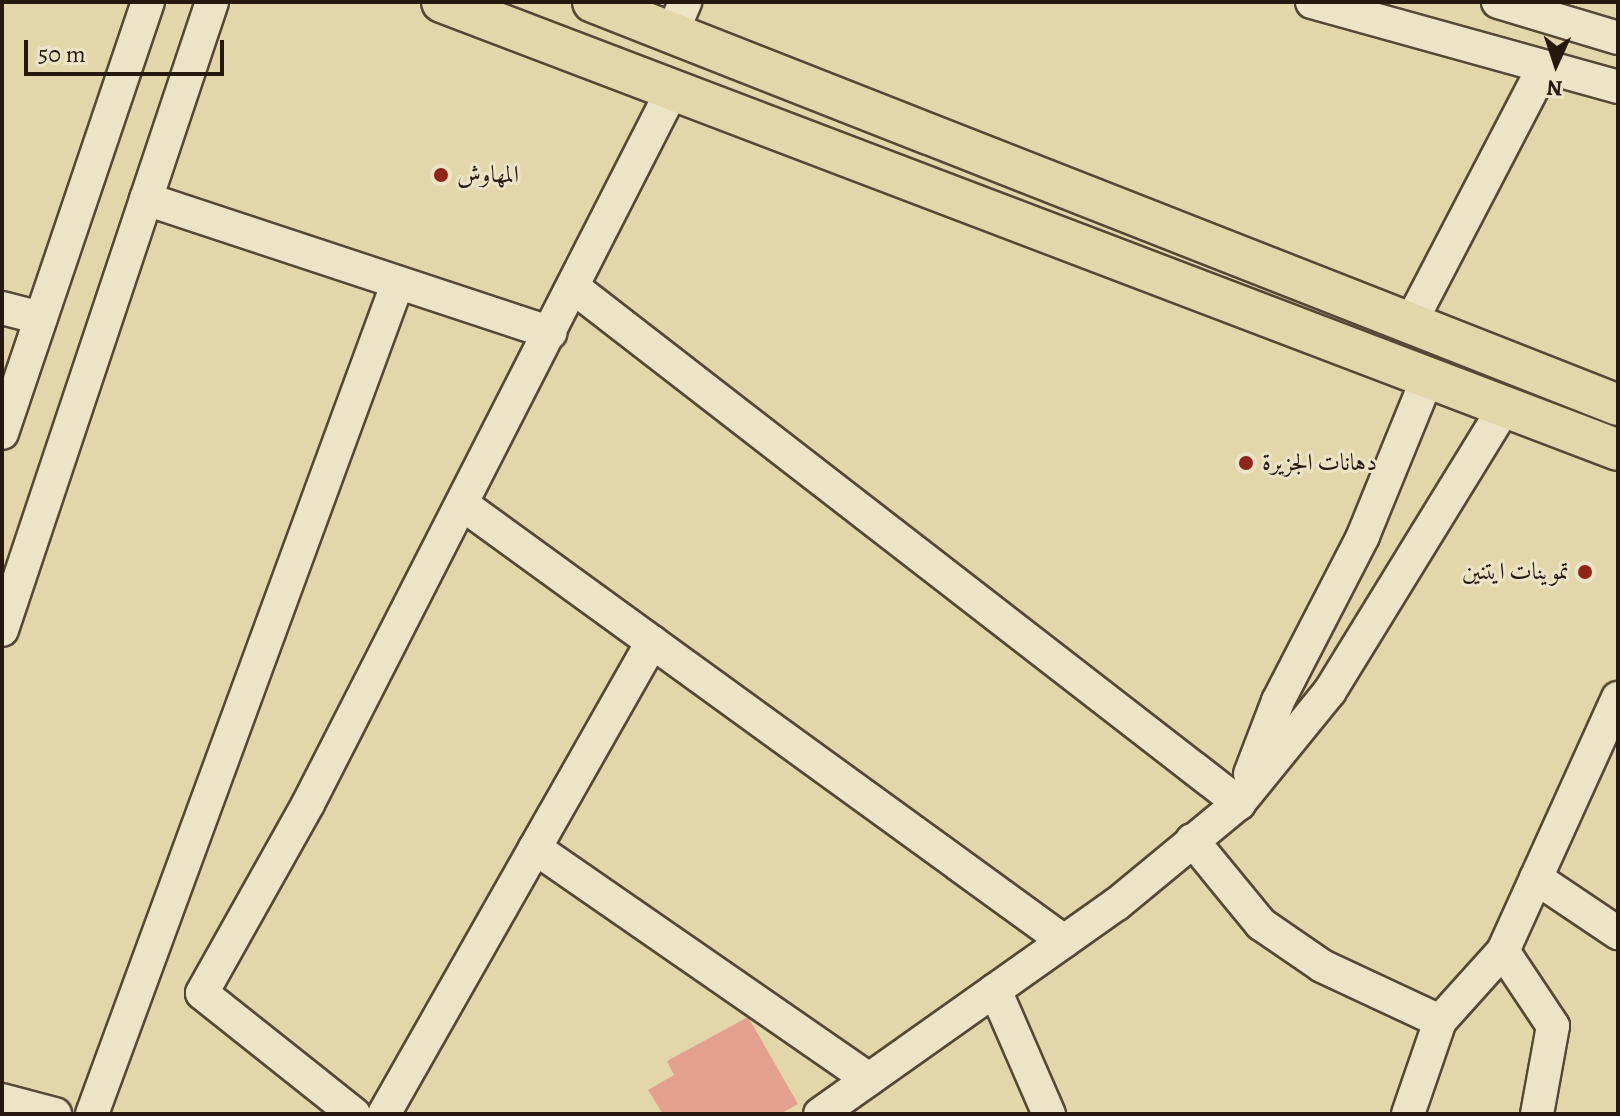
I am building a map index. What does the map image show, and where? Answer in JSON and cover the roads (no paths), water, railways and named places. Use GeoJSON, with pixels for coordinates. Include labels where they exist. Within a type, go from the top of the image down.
{"type":"FeatureCollection","features":[{"type":"Feature","properties":{"kind":"main road"},"geometry":{"type":"LineString","coordinates":[[442,2],[1618,450]]}},
{"type":"Feature","properties":{"kind":"main road"},"geometry":{"type":"LineString","coordinates":[[616,6],[678,17],[1618,405]]}},
{"type":"Feature","properties":{"kind":"street"},"geometry":{"type":"LineString","coordinates":[[2,433],[148,2]]}},
{"type":"Feature","properties":{"kind":"street"},"geometry":{"type":"LineString","coordinates":[[2,630],[212,2]]}},
{"type":"Feature","properties":{"kind":"street"},"geometry":{"type":"LineString","coordinates":[[1312,2],[1618,87]]}},
{"type":"Feature","properties":{"kind":"street"},"geometry":{"type":"LineString","coordinates":[[1498,2],[1618,38]]}},
{"type":"Feature","properties":{"kind":"street"},"geometry":{"type":"LineString","coordinates":[[1411,322],[1543,68]]}},
{"type":"Feature","properties":{"kind":"street"},"geometry":{"type":"LineString","coordinates":[[354,1114],[202,993],[308,804],[673,89]]}},
{"type":"Feature","properties":{"kind":"street"},"geometry":{"type":"LineString","coordinates":[[146,199],[550,333]]}},
{"type":"Feature","properties":{"kind":"street"},"geometry":{"type":"LineString","coordinates":[[92,1114],[398,282]]}},
{"type":"Feature","properties":{"kind":"street"},"geometry":{"type":"LineString","coordinates":[[573,287],[1239,803]]}},
{"type":"Feature","properties":{"kind":"street"},"geometry":{"type":"LineString","coordinates":[[2,308],[41,318]]}},
{"type":"Feature","properties":{"kind":"street"},"geometry":{"type":"LineString","coordinates":[[1239,803],[1278,701],[1363,536],[1428,377]]}},
{"type":"Feature","properties":{"kind":"street"},"geometry":{"type":"LineString","coordinates":[[820,1114],[1064,941],[1239,803],[1330,691],[1505,407]]}},
{"type":"Feature","properties":{"kind":"street"},"geometry":{"type":"LineString","coordinates":[[462,504],[1064,941]]}},
{"type":"Feature","properties":{"kind":"street"},"geometry":{"type":"LineString","coordinates":[[384,1114],[652,642]]}},
{"type":"Feature","properties":{"kind":"street"},"geometry":{"type":"LineString","coordinates":[[1408,1114],[1440,1021],[1503,951],[1618,698]]}},
{"type":"Feature","properties":{"kind":"street"},"geometry":{"type":"LineString","coordinates":[[1192,840],[1261,924],[1322,966],[1440,1021]]}},
{"type":"Feature","properties":{"kind":"street"},"geometry":{"type":"LineString","coordinates":[[535,848],[869,1079]]}},
{"type":"Feature","properties":{"kind":"street"},"geometry":{"type":"LineString","coordinates":[[1536,878],[1618,933]]}},
{"type":"Feature","properties":{"kind":"street"},"geometry":{"type":"LineString","coordinates":[[1503,951],[1553,1026],[1537,1114]]}},
{"type":"Feature","properties":{"kind":"street"},"geometry":{"type":"LineString","coordinates":[[995,990],[1049,1114]]}},
{"type":"Feature","properties":{"kind":"street"},"geometry":{"type":"LineString","coordinates":[[2,1100],[55,1114]]}},
{"type":"Feature","properties":{"kind":"place","name":"المهاوش"},"geometry":{"type":"Point","coordinates":[441,175]}},
{"type":"Feature","properties":{"kind":"place","name":"دهانات الجزيرة"},"geometry":{"type":"Point","coordinates":[1246,463]}},
{"type":"Feature","properties":{"kind":"place","name":"تموينات ايتنين"},"geometry":{"type":"Point","coordinates":[1585,572]}}]}
